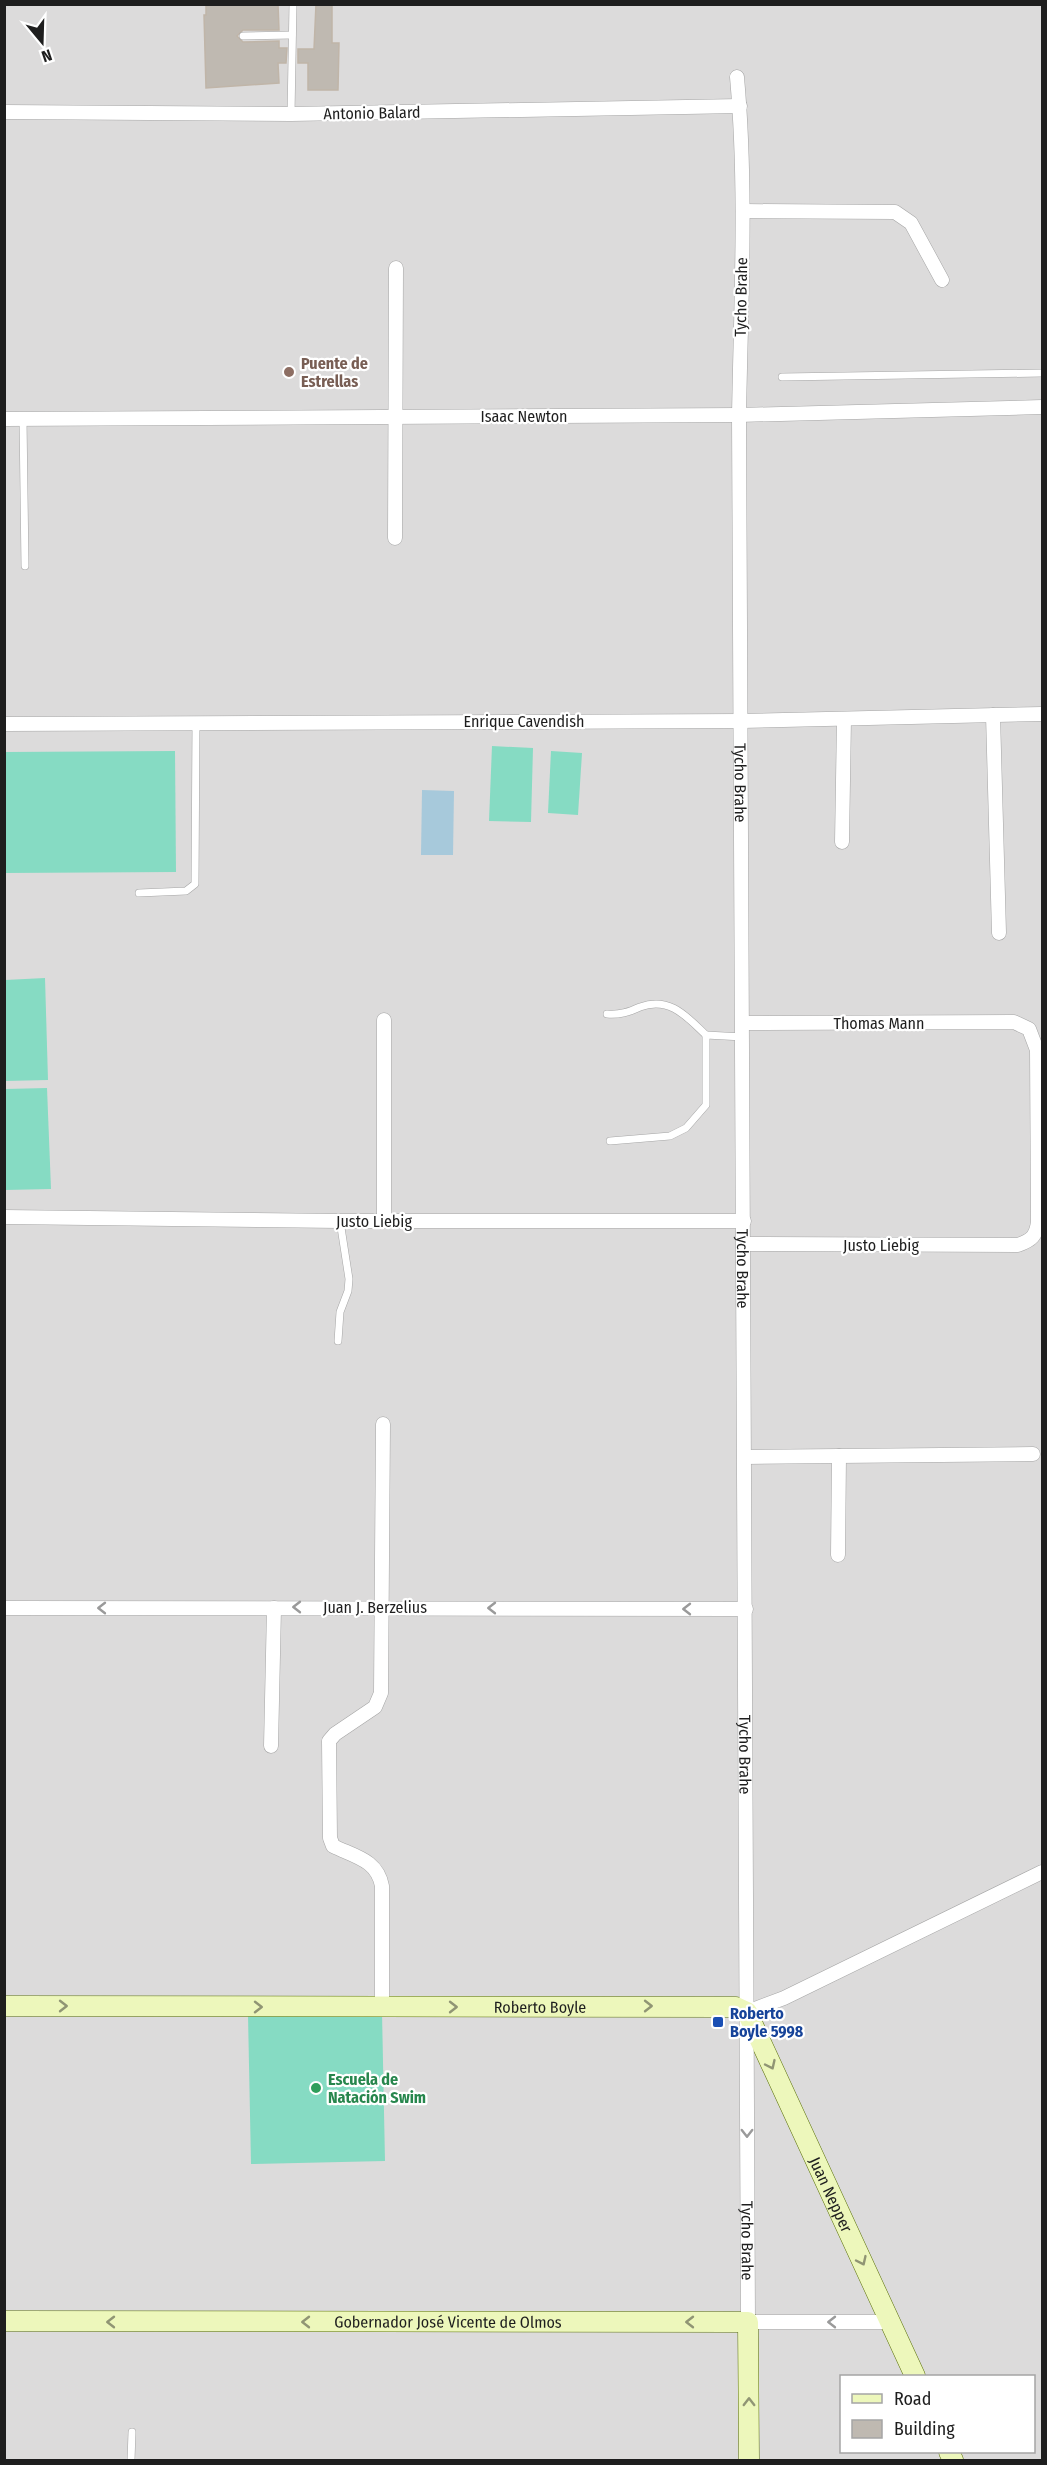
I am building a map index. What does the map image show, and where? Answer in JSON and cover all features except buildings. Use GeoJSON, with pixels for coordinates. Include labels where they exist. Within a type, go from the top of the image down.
{"type":"FeatureCollection","features":[{"type":"Feature","properties":{"kind":"main road","name":"Roberto Boyle"},"geometry":{"type":"LineString","coordinates":[[4,2006],[382,2008],[720,2005],[736,2007],[747,2012]]}},
{"type":"Feature","properties":{"kind":"main road","name":"Juan Nepper"},"geometry":{"type":"LineString","coordinates":[[747,2012],[915,2375]]}},
{"type":"Feature","properties":{"kind":"main road","name":"Gobernador José Vicente de Olmos"},"geometry":{"type":"LineString","coordinates":[[4,2321],[748,2322]]}},
{"type":"Feature","properties":{"kind":"main road","name":"Tycho Brahe"},"geometry":{"type":"LineString","coordinates":[[748,2322],[749,2460]]}},
{"type":"Feature","properties":{"kind":"street","name":"Tycho Brahe"},"geometry":{"type":"LineString","coordinates":[[737,77],[743,211],[739,415],[748,2322]]}},
{"type":"Feature","properties":{"kind":"street","name":"Antonio Balard"},"geometry":{"type":"LineString","coordinates":[[4,112],[291,114],[740,106]]}},
{"type":"Feature","properties":{"kind":"street"},"geometry":{"type":"LineString","coordinates":[[743,211],[894,213],[911,223],[942,280]]}},
{"type":"Feature","properties":{"kind":"street"},"geometry":{"type":"LineString","coordinates":[[395,538],[396,268]]}},
{"type":"Feature","properties":{"kind":"street","name":"Isaac Newton"},"geometry":{"type":"LineString","coordinates":[[4,419],[739,415],[1042,407]]}},
{"type":"Feature","properties":{"kind":"street","name":"Enrique Cavendish"},"geometry":{"type":"LineString","coordinates":[[4,724],[741,721],[1042,714]]}},
{"type":"Feature","properties":{"kind":"street"},"geometry":{"type":"LineString","coordinates":[[993,715],[999,933]]}},
{"type":"Feature","properties":{"kind":"street"},"geometry":{"type":"LineString","coordinates":[[842,842],[844,718]]}},
{"type":"Feature","properties":{"kind":"street"},"geometry":{"type":"LineString","coordinates":[[384,1020],[384,1221]]}},
{"type":"Feature","properties":{"kind":"street","name":"Thomas Mann"},"geometry":{"type":"LineString","coordinates":[[743,1030],[1014,1022],[1029,1029],[1037,1050],[1038,1222],[1036,1234],[1029,1241],[1017,1245]]}},
{"type":"Feature","properties":{"kind":"street","name":"Justo Liebig"},"geometry":{"type":"LineString","coordinates":[[4,1217],[339,1221],[744,1221]]}},
{"type":"Feature","properties":{"kind":"street","name":"Justo Liebig"},"geometry":{"type":"LineString","coordinates":[[744,1244],[1017,1245]]}},
{"type":"Feature","properties":{"kind":"street"},"geometry":{"type":"LineString","coordinates":[[382,2008],[382,1886],[379,1873],[373,1866],[333,1846],[330,1838],[329,1742],[335,1734],[375,1707],[381,1693],[383,1424]]}},
{"type":"Feature","properties":{"kind":"street"},"geometry":{"type":"LineString","coordinates":[[745,1457],[1033,1454]]}},
{"type":"Feature","properties":{"kind":"street"},"geometry":{"type":"LineString","coordinates":[[838,1555],[839,1456]]}},
{"type":"Feature","properties":{"kind":"street","name":"Juan J. Berzelius"},"geometry":{"type":"LineString","coordinates":[[4,1608],[746,1609]]}},
{"type":"Feature","properties":{"kind":"street"},"geometry":{"type":"LineString","coordinates":[[271,1746],[274,1608]]}},
{"type":"Feature","properties":{"kind":"street"},"geometry":{"type":"LineString","coordinates":[[747,2012],[784,1998],[1042,1872]]}},
{"type":"Feature","properties":{"kind":"street","name":"Gobernador José Vicente de Olmos"},"geometry":{"type":"LineString","coordinates":[[748,2322],[890,2322]]}},
{"type":"Feature","properties":{"kind":"lane"},"geometry":{"type":"LineString","coordinates":[[291,114],[293,4]]}},
{"type":"Feature","properties":{"kind":"lane"},"geometry":{"type":"LineString","coordinates":[[243,36],[292,35]]}},
{"type":"Feature","properties":{"kind":"lane"},"geometry":{"type":"LineString","coordinates":[[782,376],[1042,374]]}},
{"type":"Feature","properties":{"kind":"lane"},"geometry":{"type":"LineString","coordinates":[[23,419],[25,566]]}},
{"type":"Feature","properties":{"kind":"lane"},"geometry":{"type":"LineString","coordinates":[[139,893],[186,891],[195,884],[196,722]]}},
{"type":"Feature","properties":{"kind":"lane"},"geometry":{"type":"LineString","coordinates":[[607,1014],[618,1015],[650,1005],[671,1006],[682,1012],[706,1035],[706,1105],[686,1128],[670,1136],[610,1141]]}},
{"type":"Feature","properties":{"kind":"lane"},"geometry":{"type":"LineString","coordinates":[[706,1035],[743,1030]]}},
{"type":"Feature","properties":{"kind":"lane"},"geometry":{"type":"LineString","coordinates":[[338,1341],[340,1312],[348,1291],[349,1279],[339,1221]]}},
{"type":"Feature","properties":{"kind":"lane"},"geometry":{"type":"LineString","coordinates":[[131,2460],[132,2432]]}},
{"type":"Feature","properties":{"kind":"shaded area"},"geometry":{"type":"Polygon","coordinates":[[[5,5],[1042,5],[1042,2460],[5,2460],[5,5]]]}},
{"type":"Feature","properties":{"kind":"green space"},"geometry":{"type":"Polygon","coordinates":[[[492,746],[533,748],[531,822],[489,821],[492,746]]]}},
{"type":"Feature","properties":{"kind":"green space"},"geometry":{"type":"Polygon","coordinates":[[[175,751],[176,872],[5,873],[5,752],[175,751]]]}},
{"type":"Feature","properties":{"kind":"green space"},"geometry":{"type":"Polygon","coordinates":[[[551,751],[582,753],[578,815],[548,813],[551,751]]]}},
{"type":"Feature","properties":{"kind":"green space"},"geometry":{"type":"Polygon","coordinates":[[[45,978],[48,1080],[5,1081],[5,980],[45,978]]]}},
{"type":"Feature","properties":{"kind":"green space"},"geometry":{"type":"Polygon","coordinates":[[[47,1088],[51,1189],[5,1190],[5,1089],[47,1088]]]}},
{"type":"Feature","properties":{"kind":"green space","name":"Escuela de Natación Swim"},"geometry":{"type":"Polygon","coordinates":[[[382,2012],[385,2161],[251,2164],[248,2015],[382,2012]]]}},
{"type":"Feature","properties":{"kind":"water"},"geometry":{"type":"Polygon","coordinates":[[[422,790],[454,791],[453,855],[421,855],[422,790]]]}},
{"type":"Feature","properties":{"kind":"place","name":"Puente de Estrellas"},"geometry":{"type":"Point","coordinates":[289,372]}},
{"type":"Feature","properties":{"kind":"place","name":"Roberto Boyle 5998"},"geometry":{"type":"Point","coordinates":[718,2022]}},
{"type":"Feature","properties":{"kind":"place","name":"Escuela de Natación Swim"},"geometry":{"type":"Point","coordinates":[316,2088]}}]}
